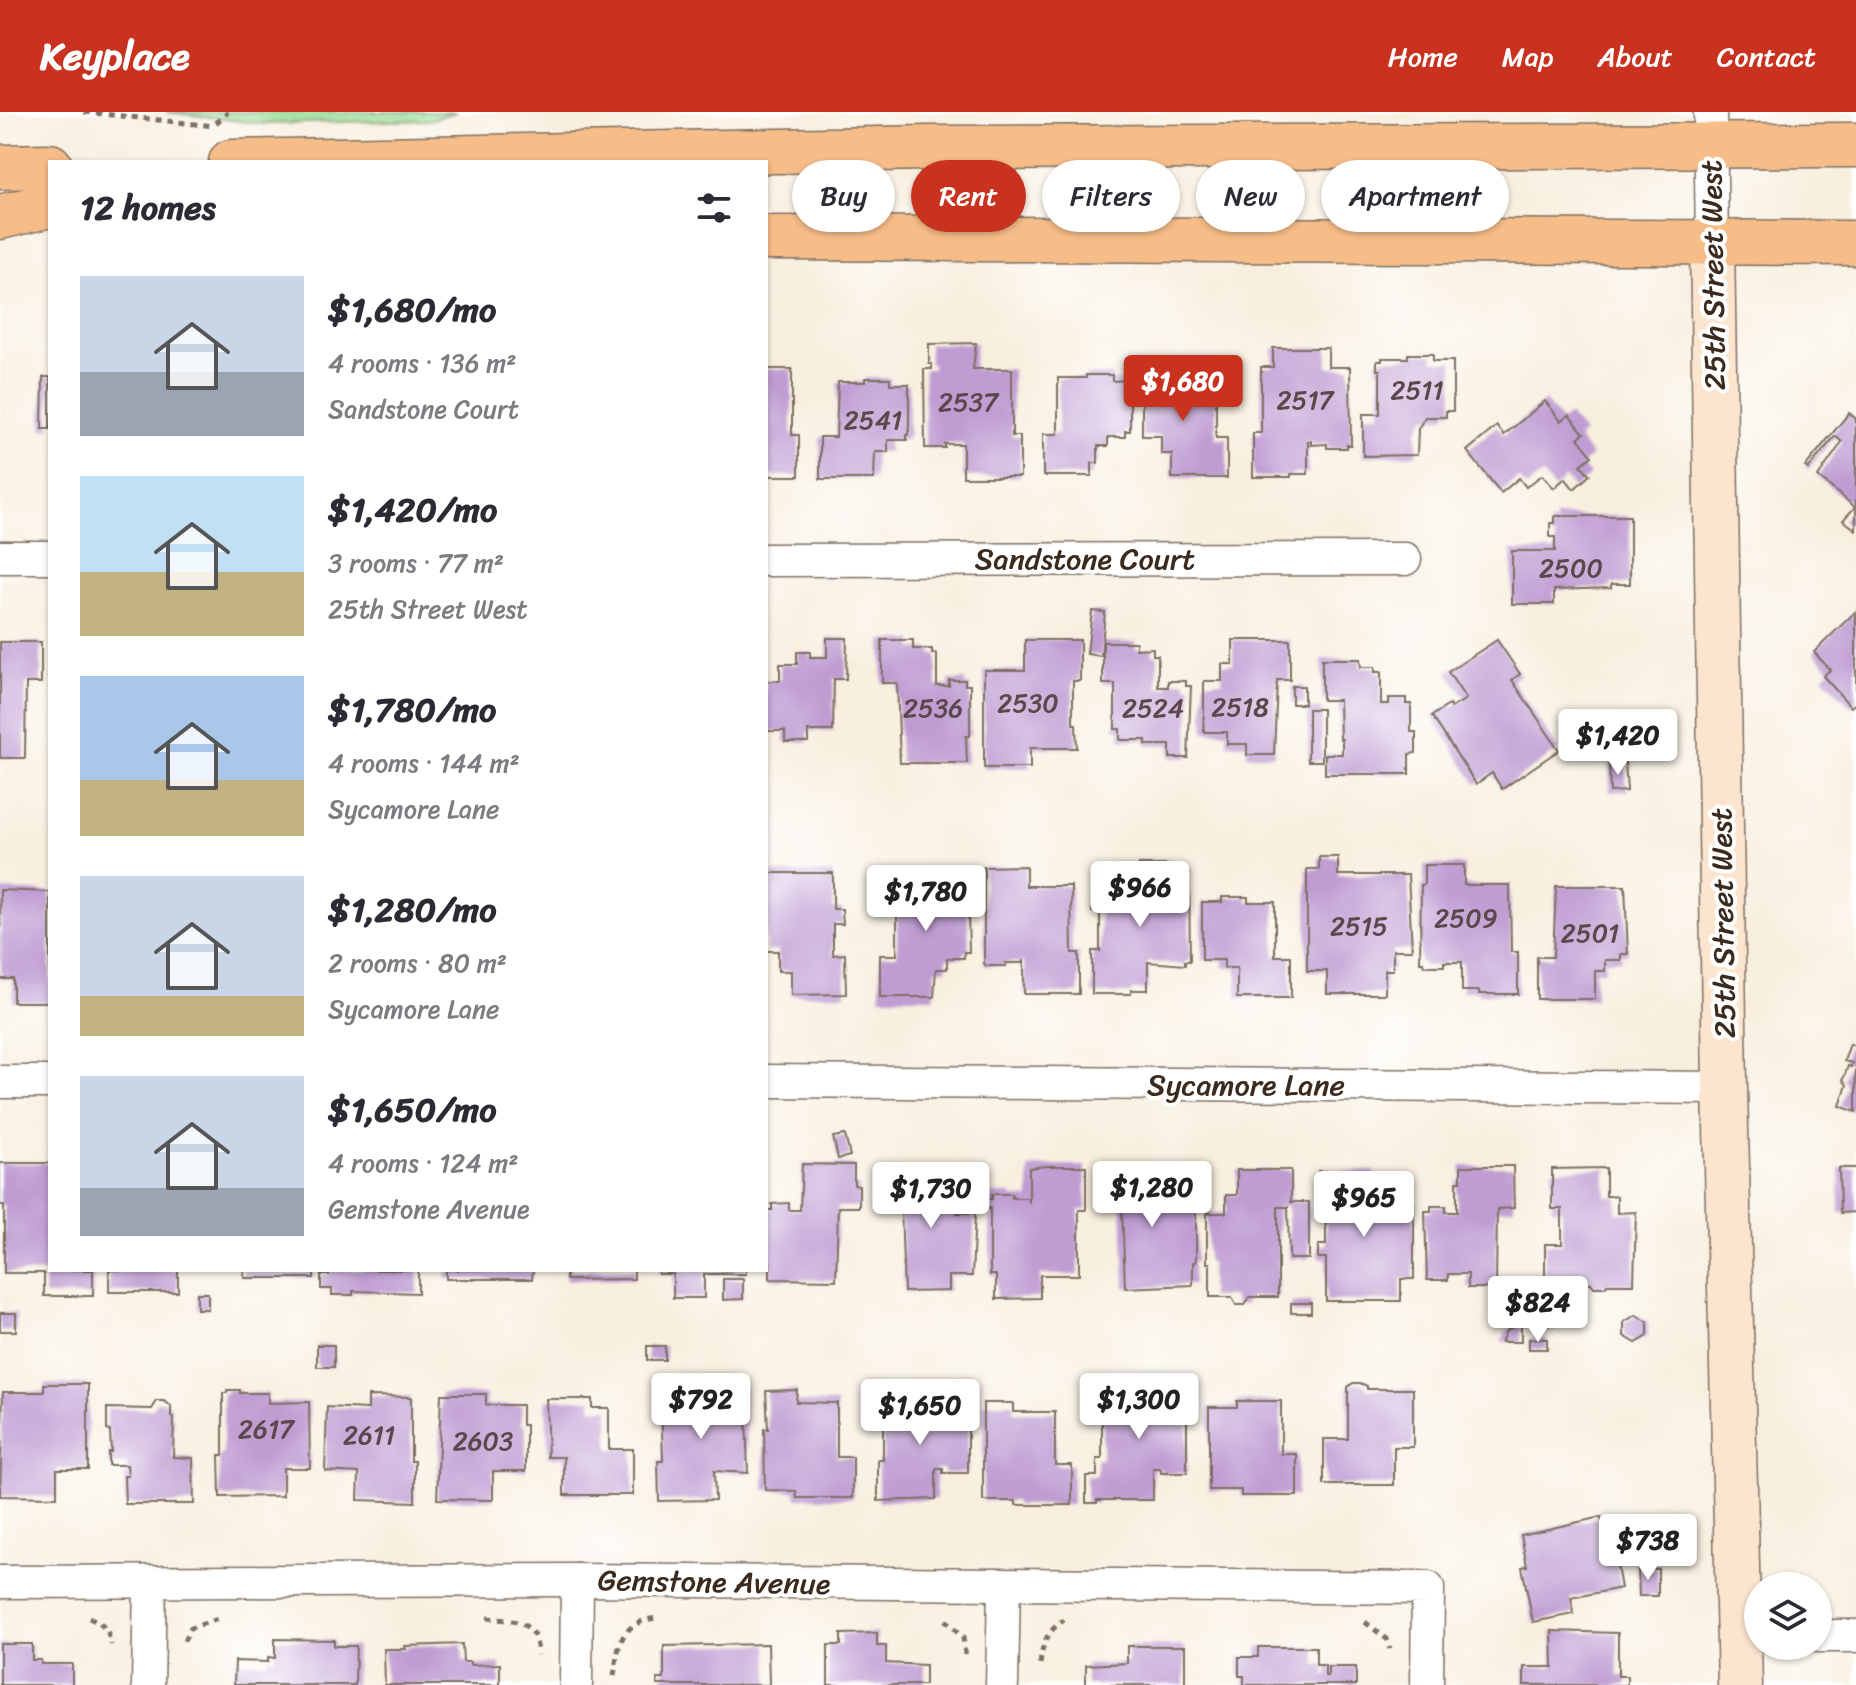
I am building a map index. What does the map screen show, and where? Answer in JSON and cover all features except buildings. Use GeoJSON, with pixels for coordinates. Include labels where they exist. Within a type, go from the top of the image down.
{"type":"FeatureCollection","features":[{"type":"Feature","properties":{"kind":"main road"},"geometry":{"type":"LineString","coordinates":[[222,144],[526,159],[1711,128],[1856,145]]}},
{"type":"Feature","properties":{"kind":"main road"},"geometry":{"type":"LineString","coordinates":[[0,167],[48,166]]}},
{"type":"Feature","properties":{"kind":"main road"},"geometry":{"type":"LineString","coordinates":[[0,217],[48,205]]}},
{"type":"Feature","properties":{"kind":"main road"},"geometry":{"type":"LineString","coordinates":[[0,236],[48,236]]}},
{"type":"Feature","properties":{"kind":"main road"},"geometry":{"type":"LineString","coordinates":[[768,238],[1856,243]]}},
{"type":"Feature","properties":{"kind":"main road","name":"25th Street West"},"geometry":{"type":"LineString","coordinates":[[1712,241],[1725,1088],[1746,1572]]}},
{"type":"Feature","properties":{"kind":"main road","name":"25th Street West"},"geometry":{"type":"LineString","coordinates":[[1740,1685],[1745,1660]]}},
{"type":"Feature","properties":{"kind":"street","name":"25th Street West"},"geometry":{"type":"LineString","coordinates":[[1711,128],[1712,241]]}},
{"type":"Feature","properties":{"kind":"street"},"geometry":{"type":"LineString","coordinates":[[0,557],[48,557]]}},
{"type":"Feature","properties":{"kind":"street","name":"Sandstone Court"},"geometry":{"type":"LineString","coordinates":[[768,560],[1405,559]]}},
{"type":"Feature","properties":{"kind":"street","name":"Sycamore Lane"},"geometry":{"type":"LineString","coordinates":[[768,1081],[1725,1088]]}},
{"type":"Feature","properties":{"kind":"street"},"geometry":{"type":"LineString","coordinates":[[0,1082],[48,1082]]}},
{"type":"Feature","properties":{"kind":"street"},"geometry":{"type":"LineString","coordinates":[[576,1685],[577,1580]]}},
{"type":"Feature","properties":{"kind":"street","name":"Gemstone Avenue"},"geometry":{"type":"LineString","coordinates":[[0,1582],[577,1580],[1428,1588],[1427,1685]]}},
{"type":"Feature","properties":{"kind":"street"},"geometry":{"type":"LineString","coordinates":[[148,1685],[150,1582]]}},
{"type":"Feature","properties":{"kind":"street"},"geometry":{"type":"LineString","coordinates":[[1002,1685],[1004,1586]]}},
{"type":"Feature","properties":{"kind":"street"},"geometry":{"type":"LineString","coordinates":[[1832,1636],[1856,1636]]}},
{"type":"Feature","properties":{"kind":"path"},"geometry":{"type":"LineString","coordinates":[[222,144],[228,112]]}},
{"type":"Feature","properties":{"kind":"path"},"geometry":{"type":"LineString","coordinates":[[940,1616],[954,1626],[963,1638],[967,1669]]}},
{"type":"Feature","properties":{"kind":"path"},"geometry":{"type":"LineString","coordinates":[[87,1617],[100,1622],[106,1630],[112,1652]]}},
{"type":"Feature","properties":{"kind":"path"},"geometry":{"type":"LineString","coordinates":[[182,1645],[191,1628],[220,1618],[236,1618]]}},
{"type":"Feature","properties":{"kind":"path"},"geometry":{"type":"LineString","coordinates":[[483,1618],[510,1620],[529,1626],[535,1634],[539,1657]]}},
{"type":"Feature","properties":{"kind":"path"},"geometry":{"type":"LineString","coordinates":[[612,1685],[620,1641],[628,1628],[642,1621],[666,1618]]}},
{"type":"Feature","properties":{"kind":"path"},"geometry":{"type":"LineString","coordinates":[[1039,1670],[1043,1641],[1052,1628],[1065,1620],[1079,1618]]}},
{"type":"Feature","properties":{"kind":"path"},"geometry":{"type":"LineString","coordinates":[[1358,1618],[1387,1639],[1393,1660]]}},
{"type":"Feature","properties":{"kind":"green space"},"geometry":{"type":"Polygon","coordinates":[[[166,112],[456,112],[429,120],[264,124],[166,112]]]}}]}
